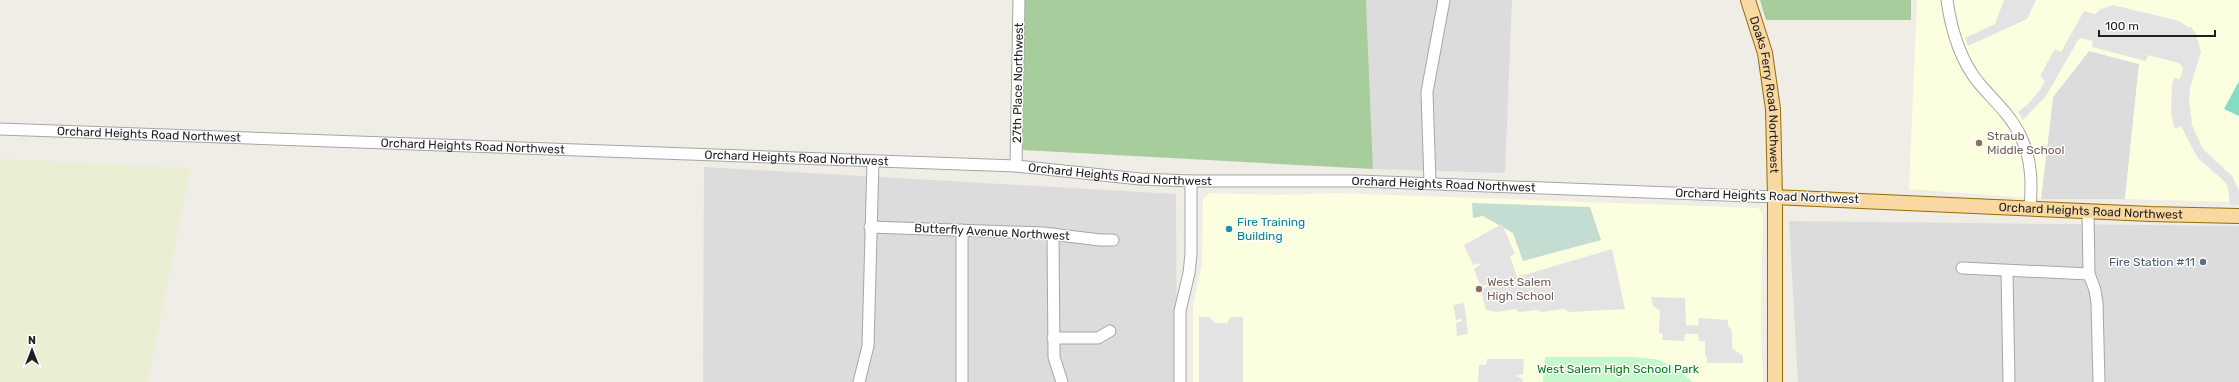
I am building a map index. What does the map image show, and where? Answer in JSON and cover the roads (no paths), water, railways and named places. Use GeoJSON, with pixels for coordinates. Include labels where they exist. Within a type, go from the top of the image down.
{"type":"FeatureCollection","features":[{"type":"Feature","properties":{"kind":"main road","name":"Doaks Ferry Road Northwest"},"geometry":{"type":"LineString","coordinates":[[1748,0],[1765,54],[1772,109],[1776,197],[1775,382]]}},
{"type":"Feature","properties":{"kind":"main road","name":"Orchard Heights Road Northwest"},"geometry":{"type":"LineString","coordinates":[[1776,197],[2239,216]]}},
{"type":"Feature","properties":{"kind":"street","name":"27th Place Northwest"},"geometry":{"type":"LineString","coordinates":[[1016,166],[1019,0]]}},
{"type":"Feature","properties":{"kind":"street"},"geometry":{"type":"LineString","coordinates":[[1430,183],[1427,92],[1444,0]]}},
{"type":"Feature","properties":{"kind":"street"},"geometry":{"type":"LineString","coordinates":[[1947,0],[1952,27],[1965,62],[1978,81],[2005,111],[2021,137],[2029,162],[2030,208]]}},
{"type":"Feature","properties":{"kind":"street","name":"Orchard Heights Road Northwest"},"geometry":{"type":"LineString","coordinates":[[0,129],[1016,166],[1140,179],[1191,181],[1430,183],[1776,197]]}},
{"type":"Feature","properties":{"kind":"street"},"geometry":{"type":"LineString","coordinates":[[859,382],[868,346],[872,161]]}},
{"type":"Feature","properties":{"kind":"street"},"geometry":{"type":"LineString","coordinates":[[1180,382],[1180,312],[1189,273],[1191,254],[1191,181]]}},
{"type":"Feature","properties":{"kind":"street"},"geometry":{"type":"LineString","coordinates":[[2088,211],[2089,274],[2096,290],[2097,303],[2099,382]]}},
{"type":"Feature","properties":{"kind":"street","name":"Butterfly Avenue Northwest"},"geometry":{"type":"LineString","coordinates":[[870,227],[1053,234],[1100,240],[1113,240]]}},
{"type":"Feature","properties":{"kind":"street"},"geometry":{"type":"LineString","coordinates":[[962,230],[962,382]]}},
{"type":"Feature","properties":{"kind":"street"},"geometry":{"type":"LineString","coordinates":[[1053,234],[1054,357],[1062,382]]}},
{"type":"Feature","properties":{"kind":"street"},"geometry":{"type":"LineString","coordinates":[[1962,268],[2089,274]]}},
{"type":"Feature","properties":{"kind":"street"},"geometry":{"type":"LineString","coordinates":[[2007,271],[2009,382]]}},
{"type":"Feature","properties":{"kind":"street"},"geometry":{"type":"LineString","coordinates":[[1054,338],[1098,338],[1110,331]]}},
{"type":"Feature","properties":{"kind":"place","name":"Straub Middle School"},"geometry":{"type":"Point","coordinates":[1979,143]}},
{"type":"Feature","properties":{"kind":"place","name":"Fire Training Building"},"geometry":{"type":"Point","coordinates":[1229,229]}},
{"type":"Feature","properties":{"kind":"place","name":"Fire Station #11"},"geometry":{"type":"Point","coordinates":[2203,262]}},
{"type":"Feature","properties":{"kind":"place","name":"West Salem High School"},"geometry":{"type":"Point","coordinates":[1479,289]}},
{"type":"Feature","properties":{"kind":"park label","name":"West Salem High School Park"},"geometry":{"type":"Point","coordinates":[1618,369]}}]}
